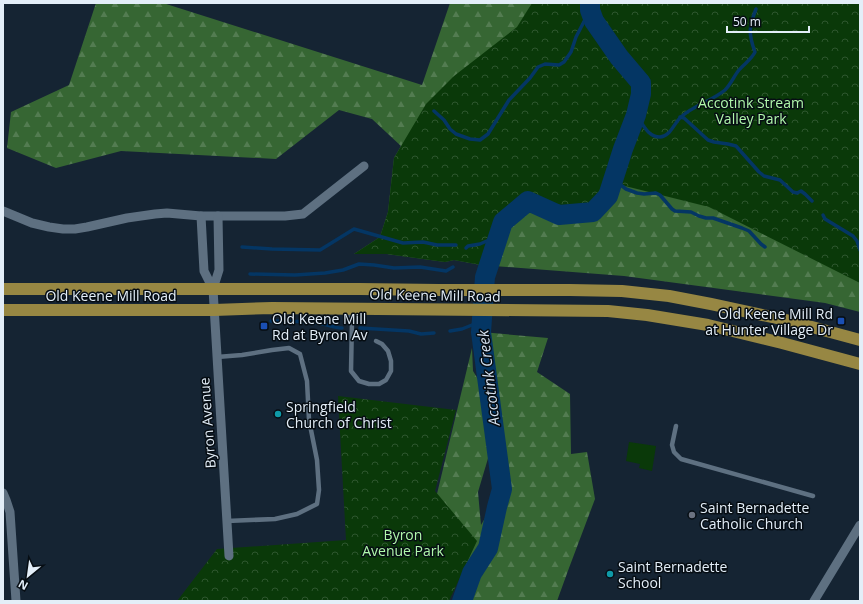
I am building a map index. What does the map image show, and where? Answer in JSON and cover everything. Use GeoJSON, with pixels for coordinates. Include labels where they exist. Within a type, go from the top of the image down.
{"type":"FeatureCollection","features":[{"type":"Feature","properties":{"kind":"main road","name":"Old Keene Mill Road"},"geometry":{"type":"LineString","coordinates":[[3,289],[622,291],[698,301],[786,320],[860,340]]}},
{"type":"Feature","properties":{"kind":"main road","name":"Old Keene Mill Road"},"geometry":{"type":"LineString","coordinates":[[3,310],[214,310],[272,308],[608,311],[647,315],[708,325],[860,364]]}},
{"type":"Feature","properties":{"kind":"street"},"geometry":{"type":"LineString","coordinates":[[3,211],[32,223],[63,229],[75,229],[127,218],[167,213],[201,216],[286,216],[303,214],[364,166]]}},
{"type":"Feature","properties":{"kind":"street"},"geometry":{"type":"LineString","coordinates":[[201,216],[204,271],[213,289]]}},
{"type":"Feature","properties":{"kind":"street"},"geometry":{"type":"LineString","coordinates":[[213,289],[219,270],[218,216]]}},
{"type":"Feature","properties":{"kind":"street","name":"Byron Avenue"},"geometry":{"type":"LineString","coordinates":[[213,289],[229,556]]}},
{"type":"Feature","properties":{"kind":"street"},"geometry":{"type":"LineString","coordinates":[[3,493],[10,512],[16,601]]}},
{"type":"Feature","properties":{"kind":"street"},"geometry":{"type":"LineString","coordinates":[[814,601],[860,525]]}},
{"type":"Feature","properties":{"kind":"lane"},"geometry":{"type":"LineString","coordinates":[[348,309],[352,320],[351,371],[359,381],[369,384],[379,384],[386,380],[391,371],[391,361],[388,351],[382,344],[376,341]]}},
{"type":"Feature","properties":{"kind":"lane"},"geometry":{"type":"LineString","coordinates":[[217,357],[289,348],[300,354],[307,381],[309,420],[317,460],[319,490],[317,504],[297,514],[275,519],[227,521]]}},
{"type":"Feature","properties":{"kind":"lane"},"geometry":{"type":"LineString","coordinates":[[676,426],[672,446],[674,452],[681,459],[813,496]]}},
{"type":"Feature","properties":{"kind":"green space"},"geometry":{"type":"Polygon","coordinates":[[[96,3],[163,3],[422,85],[450,3],[860,3],[860,312],[825,303],[624,276],[481,265],[454,260],[445,262],[387,254],[354,254],[380,237],[388,212],[394,158],[401,146],[372,119],[339,110],[276,159],[121,151],[56,168],[7,148],[11,112],[69,85],[96,3]]]}},
{"type":"Feature","properties":{"kind":"green space","name":"Accotink Stream Valley Park"},"geometry":{"type":"Polygon","coordinates":[[[532,3],[860,3],[860,283],[709,207],[605,181],[589,208],[516,214],[481,265],[454,260],[445,262],[387,254],[354,254],[380,237],[388,212],[394,158],[426,104],[454,76],[517,27],[532,3]]]}},
{"type":"Feature","properties":{"kind":"green space"},"geometry":{"type":"Polygon","coordinates":[[[481,332],[548,338],[537,372],[570,394],[571,454],[587,452],[595,499],[557,601],[454,601],[460,587],[472,541],[436,498],[472,348],[473,371],[487,394],[481,332]],[[497,428],[478,492],[481,525],[502,489],[497,428]]]}},
{"type":"Feature","properties":{"kind":"green space","name":"Byron Avenue Park"},"geometry":{"type":"Polygon","coordinates":[[[338,396],[456,410],[435,491],[477,541],[449,601],[177,601],[217,549],[346,540],[338,396]]]}},
{"type":"Feature","properties":{"kind":"green space"},"geometry":{"type":"Polygon","coordinates":[[[629,442],[656,446],[652,471],[639,468],[640,464],[626,461],[629,442]]]}},
{"type":"Feature","properties":{"kind":"waterway","name":"Accotink Creek"},"geometry":{"type":"LineString","coordinates":[[462,601],[472,573],[488,548],[502,489],[481,332],[485,277],[503,222],[528,201],[559,215],[593,212],[608,196],[636,115],[641,94],[641,83],[619,57],[594,21],[590,10],[590,3]]}},
{"type":"Feature","properties":{"kind":"waterway"},"geometry":{"type":"LineString","coordinates":[[636,115],[652,135],[660,137],[667,135],[678,120],[686,113],[725,90],[739,70],[755,52],[751,40],[750,30],[756,9]]}},
{"type":"Feature","properties":{"kind":"waterway"},"geometry":{"type":"LineString","coordinates":[[434,111],[456,134],[470,139],[480,140],[488,134],[509,100],[530,78],[538,67],[545,64],[559,65],[564,62],[571,52],[576,37],[590,10]]}},
{"type":"Feature","properties":{"kind":"waterway"},"geometry":{"type":"LineString","coordinates":[[680,117],[684,118],[708,140],[736,146],[764,176],[780,180],[793,192],[797,193],[801,191],[812,201]]}},
{"type":"Feature","properties":{"kind":"waterway"},"geometry":{"type":"LineString","coordinates":[[613,179],[626,189],[637,193],[656,193],[660,195],[675,211],[691,212],[699,216],[713,218],[749,231],[765,247]]}},
{"type":"Feature","properties":{"kind":"waterway"},"geometry":{"type":"LineString","coordinates":[[823,215],[825,219],[853,236],[857,241],[860,250]]}},
{"type":"Feature","properties":{"kind":"waterway"},"geometry":{"type":"LineString","coordinates":[[242,247],[320,250],[354,229],[403,243],[423,242],[437,245],[456,245]]}},
{"type":"Feature","properties":{"kind":"waterway"},"geometry":{"type":"LineString","coordinates":[[466,248],[498,236]]}},
{"type":"Feature","properties":{"kind":"waterway"},"geometry":{"type":"LineString","coordinates":[[250,274],[295,275],[325,273],[343,270],[359,264],[394,268],[420,267],[446,271],[453,267]]}},
{"type":"Feature","properties":{"kind":"waterway"},"geometry":{"type":"LineString","coordinates":[[271,321],[312,322],[342,328]]}},
{"type":"Feature","properties":{"kind":"waterway"},"geometry":{"type":"LineString","coordinates":[[450,331],[462,329],[482,321]]}},
{"type":"Feature","properties":{"kind":"waterway"},"geometry":{"type":"LineString","coordinates":[[360,328],[409,331],[421,334],[434,333]]}},
{"type":"Feature","properties":{"kind":"place","name":"Old Keene Mill Rd at Hunter Village Dr"},"geometry":{"type":"Point","coordinates":[841,321]}},
{"type":"Feature","properties":{"kind":"place","name":"Old Keene Mill Rd at Byron Av"},"geometry":{"type":"Point","coordinates":[264,326]}},
{"type":"Feature","properties":{"kind":"place","name":"Springfield Church of Christ"},"geometry":{"type":"Point","coordinates":[278,414]}},
{"type":"Feature","properties":{"kind":"place","name":"Saint Bernadette Catholic Church"},"geometry":{"type":"Point","coordinates":[692,515]}},
{"type":"Feature","properties":{"kind":"place","name":"Saint Bernadette School"},"geometry":{"type":"Point","coordinates":[610,574]}}]}
